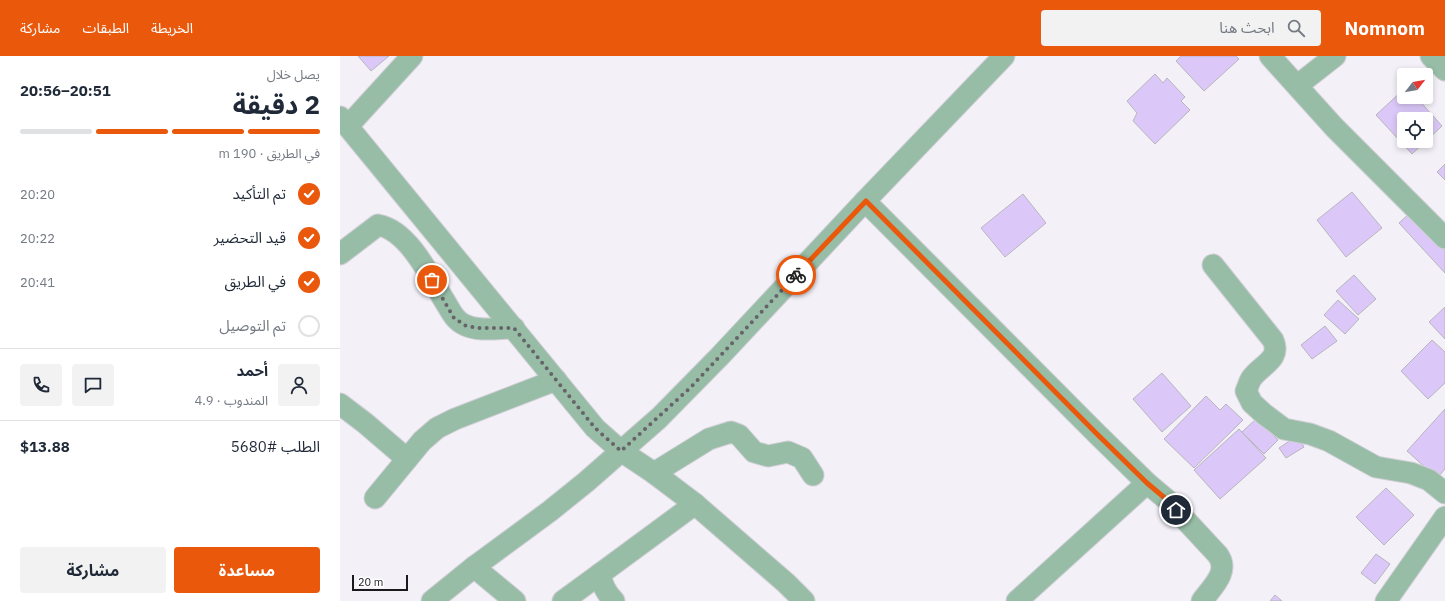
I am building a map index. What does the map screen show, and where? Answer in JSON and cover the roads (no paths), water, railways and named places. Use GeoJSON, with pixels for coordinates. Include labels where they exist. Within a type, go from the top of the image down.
{"type":"FeatureCollection","features":[{"type":"Feature","properties":{"kind":"street"},"geometry":{"type":"LineString","coordinates":[[412,56],[344,121],[595,428],[621,451],[654,473],[695,504],[804,601]]}},
{"type":"Feature","properties":{"kind":"street"},"geometry":{"type":"LineString","coordinates":[[432,601],[474,567],[550,511],[659,418],[695,382],[1004,56]]}},
{"type":"Feature","properties":{"kind":"street"},"geometry":{"type":"LineString","coordinates":[[1270,56],[1298,85],[1334,127],[1445,238]]}},
{"type":"Feature","properties":{"kind":"street"},"geometry":{"type":"LineString","coordinates":[[1298,85],[1335,56]]}},
{"type":"Feature","properties":{"kind":"street"},"geometry":{"type":"LineString","coordinates":[[1431,56],[1445,70]]}},
{"type":"Feature","properties":{"kind":"street"},"geometry":{"type":"LineString","coordinates":[[866,201],[1147,483],[1166,499],[1218,554],[1222,561],[1223,569],[1202,601]]}},
{"type":"Feature","properties":{"kind":"street"},"geometry":{"type":"LineString","coordinates":[[340,254],[378,225],[385,226],[399,235],[417,256],[454,318],[466,326],[480,328],[514,328]]}},
{"type":"Feature","properties":{"kind":"street"},"geometry":{"type":"LineString","coordinates":[[1213,265],[1273,340],[1276,347],[1274,357],[1250,379],[1246,391],[1252,403],[1264,414],[1284,428],[1310,434],[1329,441],[1376,467],[1411,473],[1429,480],[1445,493]]}},
{"type":"Feature","properties":{"kind":"street"},"geometry":{"type":"LineString","coordinates":[[375,498],[422,441],[437,428],[455,419],[556,380]]}},
{"type":"Feature","properties":{"kind":"street"},"geometry":{"type":"LineString","coordinates":[[340,404],[407,458]]}},
{"type":"Feature","properties":{"kind":"street"},"geometry":{"type":"LineString","coordinates":[[654,473],[709,439],[731,432],[739,435],[754,452],[768,456],[788,452],[802,458],[813,475]]}},
{"type":"Feature","properties":{"kind":"street"},"geometry":{"type":"LineString","coordinates":[[1017,601],[1147,483]]}},
{"type":"Feature","properties":{"kind":"street"},"geometry":{"type":"LineString","coordinates":[[563,601],[695,504]]}},
{"type":"Feature","properties":{"kind":"street"},"geometry":{"type":"LineString","coordinates":[[1386,601],[1445,516]]}},
{"type":"Feature","properties":{"kind":"street"},"geometry":{"type":"LineString","coordinates":[[474,567],[514,601]]}},
{"type":"Feature","properties":{"kind":"street"},"geometry":{"type":"LineString","coordinates":[[600,574],[606,593],[614,601]]}}]}
